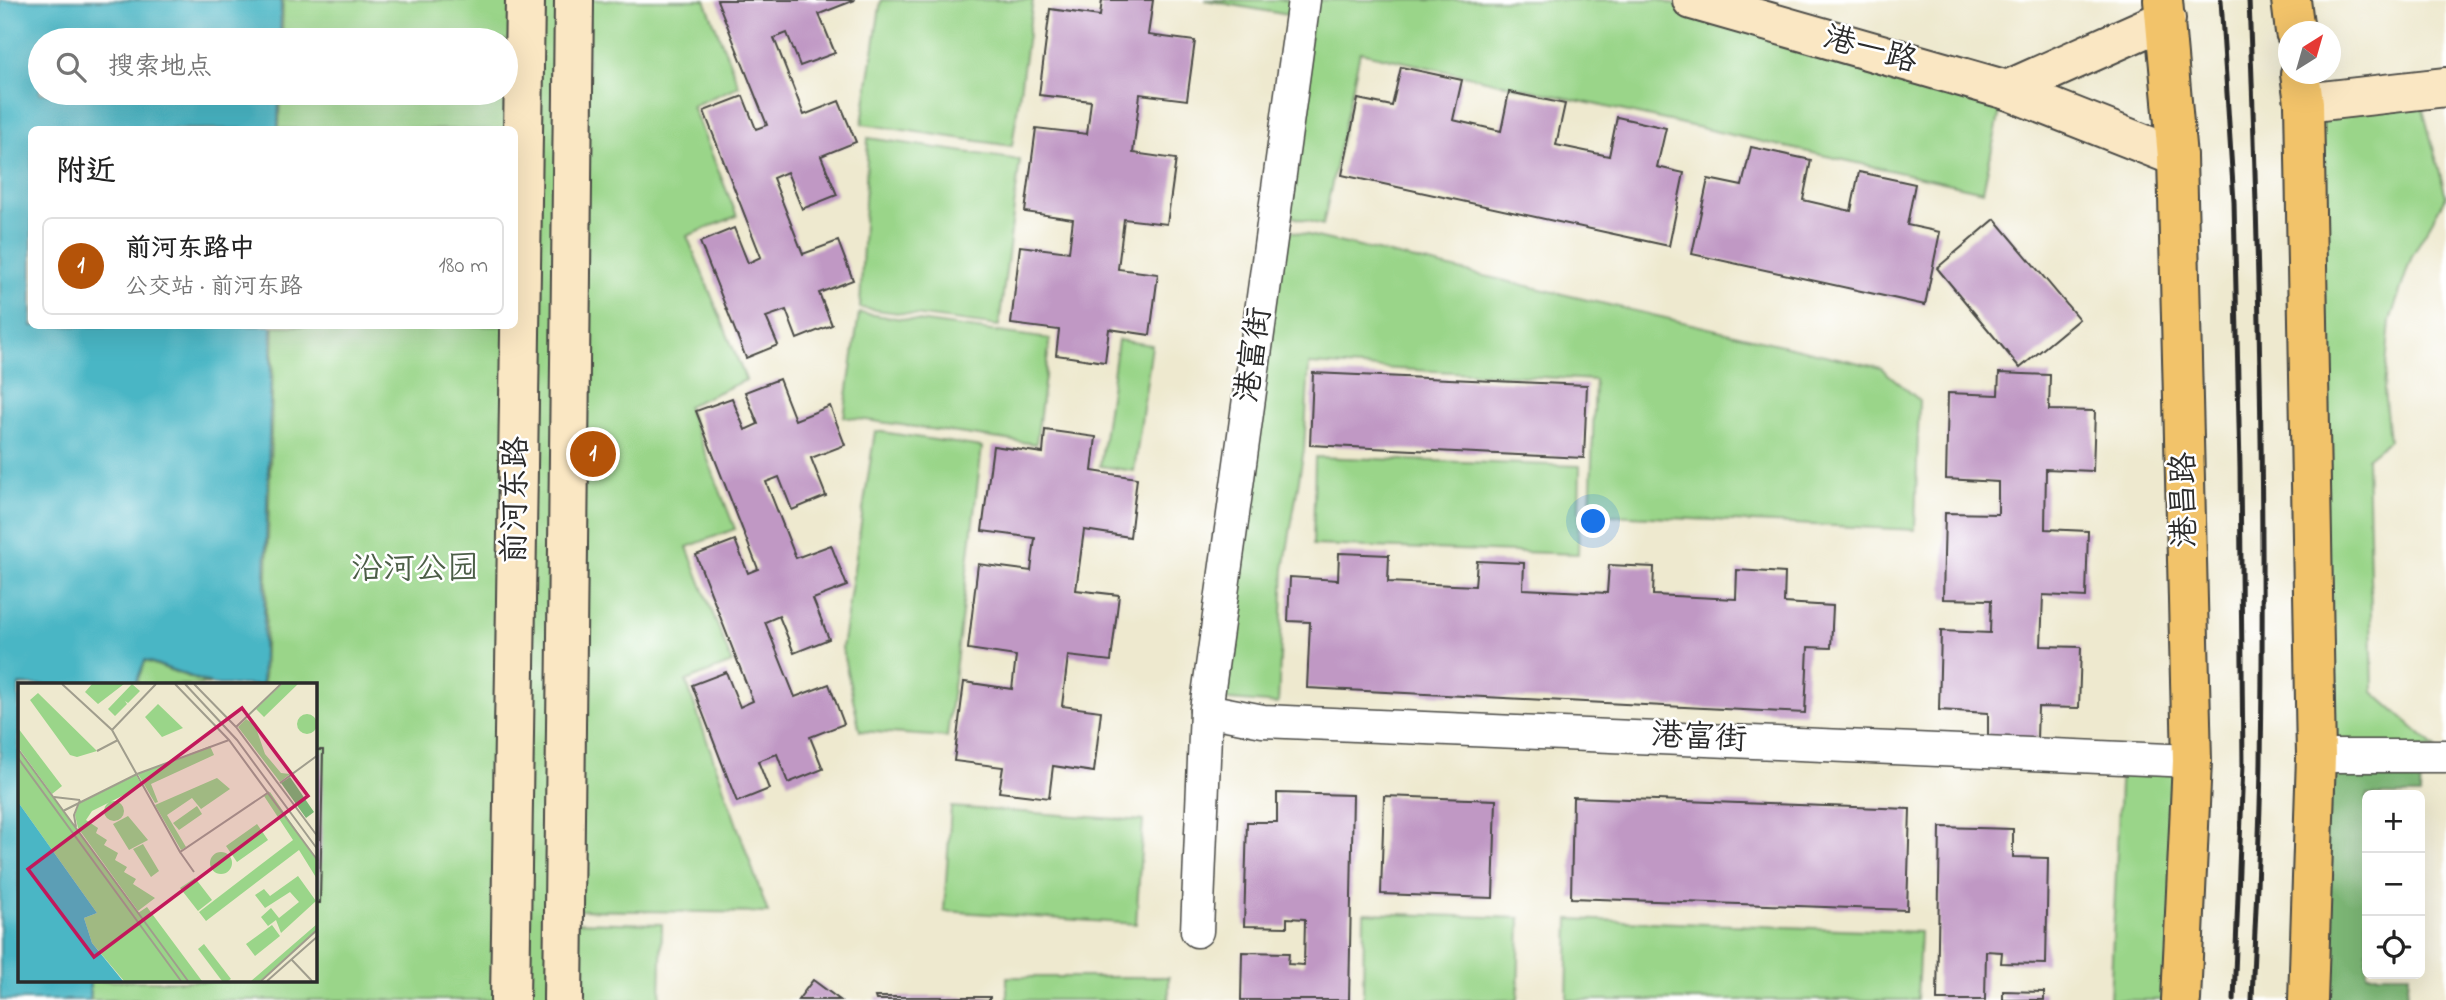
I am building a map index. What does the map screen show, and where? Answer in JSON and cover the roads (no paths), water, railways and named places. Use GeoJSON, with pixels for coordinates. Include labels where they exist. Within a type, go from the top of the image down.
{"type":"FeatureCollection","features":[{"type":"Feature","properties":{"kind":"main road","name":"前河东路"},"geometry":{"type":"LineString","coordinates":[[510,1000],[525,0]]}},
{"type":"Feature","properties":{"kind":"main road","name":"前河东路"},"geometry":{"type":"LineString","coordinates":[[563,1000],[574,0]]}},
{"type":"Feature","properties":{"kind":"main road"},"geometry":{"type":"LineString","coordinates":[[573,50],[579,0]]}},
{"type":"Feature","properties":{"kind":"main road","name":"港一路"},"geometry":{"type":"LineString","coordinates":[[1692,0],[2007,90],[2177,157]]}},
{"type":"Feature","properties":{"kind":"main road"},"geometry":{"type":"LineString","coordinates":[[2291,0],[2294,21]]}},
{"type":"Feature","properties":{"kind":"main road"},"geometry":{"type":"LineString","coordinates":[[2007,90],[2164,9]]}},
{"type":"Feature","properties":{"kind":"main road","name":"港昌路"},"geometry":{"type":"LineString","coordinates":[[2164,9],[2177,157],[2192,761],[2181,1000]]}},
{"type":"Feature","properties":{"kind":"main road"},"geometry":{"type":"LineString","coordinates":[[2308,1000],[2316,756],[2302,88],[2446,87]]}},
{"type":"Feature","properties":{"kind":"street","name":"港富街"},"geometry":{"type":"LineString","coordinates":[[1198,931],[1206,710],[1304,0]]}},
{"type":"Feature","properties":{"kind":"street","name":"港富街"},"geometry":{"type":"LineString","coordinates":[[1206,710],[1263,721],[2192,761]]}},
{"type":"Feature","properties":{"kind":"street"},"geometry":{"type":"LineString","coordinates":[[2316,756],[2446,756]]}},
{"type":"Feature","properties":{"kind":"water"},"geometry":{"type":"Polygon","coordinates":[[[0,0],[281,0],[280,28],[28,28],[28,105],[279,105],[278,126],[28,126],[28,329],[272,329],[262,683],[208,683],[145,660],[136,683],[18,683],[18,982],[90,982],[89,1000],[0,1000],[0,0]]]}},
{"type":"Feature","properties":{"kind":"railway"},"geometry":{"type":"LineString","coordinates":[[2221,0],[2234,202],[2240,468],[2243,764],[2234,1000]]}},
{"type":"Feature","properties":{"kind":"railway"},"geometry":{"type":"LineString","coordinates":[[2249,0],[2262,476],[2260,792],[2252,1000]]}},
{"type":"Feature","properties":{"kind":"place","name":"前河东路中"},"geometry":{"type":"Point","coordinates":[593,454]}},
{"type":"Feature","properties":{"kind":"park label","name":"沿河公园"},"geometry":{"type":"Point","coordinates":[415,570]}}]}
